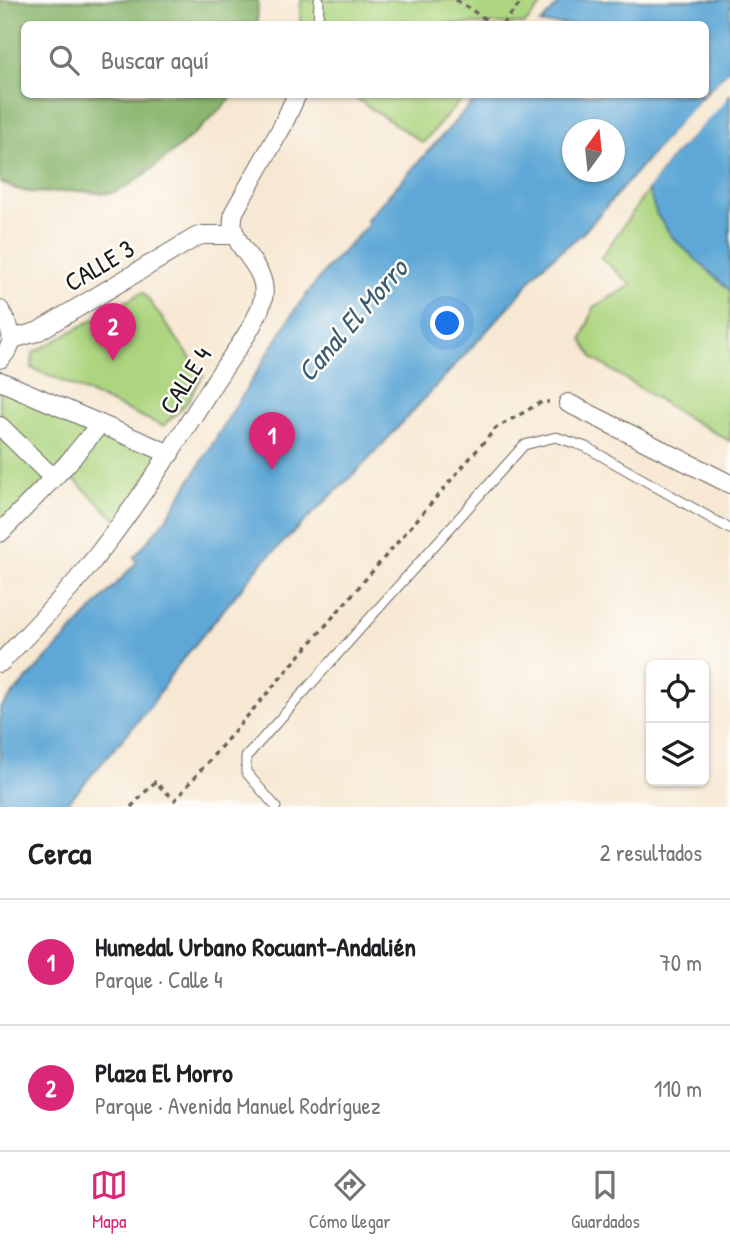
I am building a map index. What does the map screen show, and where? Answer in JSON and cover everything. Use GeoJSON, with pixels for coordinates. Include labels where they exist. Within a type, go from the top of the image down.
{"type":"FeatureCollection","features":[{"type":"Feature","properties":{"kind":"street"},"geometry":{"type":"LineString","coordinates":[[236,236],[232,226],[234,212],[295,98]]}},
{"type":"Feature","properties":{"kind":"street","name":"CALLE 3"},"geometry":{"type":"LineString","coordinates":[[12,340],[37,332],[196,237],[236,236]]}},
{"type":"Feature","properties":{"kind":"street","name":"CALLE 4"},"geometry":{"type":"LineString","coordinates":[[0,663],[82,575],[170,454],[251,325],[263,298],[260,272],[236,236]]}},
{"type":"Feature","properties":{"kind":"street"},"geometry":{"type":"LineString","coordinates":[[0,310],[9,326],[12,340],[8,351],[0,359]]}},
{"type":"Feature","properties":{"kind":"street"},"geometry":{"type":"LineString","coordinates":[[0,381],[170,454]]}},
{"type":"Feature","properties":{"kind":"street"},"geometry":{"type":"LineString","coordinates":[[568,404],[730,484]]}},
{"type":"Feature","properties":{"kind":"street"},"geometry":{"type":"LineString","coordinates":[[0,533],[100,424]]}},
{"type":"Feature","properties":{"kind":"street"},"geometry":{"type":"LineString","coordinates":[[0,426],[53,478]]}},
{"type":"Feature","properties":{"kind":"lane"},"geometry":{"type":"LineString","coordinates":[[318,0],[318,21]]}},
{"type":"Feature","properties":{"kind":"lane"},"geometry":{"type":"LineString","coordinates":[[276,807],[246,772],[246,757],[524,445],[556,437],[586,447],[730,529]]}},
{"type":"Feature","properties":{"kind":"path"},"geometry":{"type":"LineString","coordinates":[[456,0],[488,21]]}},
{"type":"Feature","properties":{"kind":"path"},"geometry":{"type":"LineString","coordinates":[[506,21],[523,0]]}},
{"type":"Feature","properties":{"kind":"path"},"geometry":{"type":"LineString","coordinates":[[131,807],[155,782],[175,800],[496,428],[542,402],[568,404]]}},
{"type":"Feature","properties":{"kind":"green space"},"geometry":{"type":"Polygon","coordinates":[[[0,0],[258,0],[257,21],[21,21],[21,98],[231,98],[172,153],[122,189],[111,193],[36,192],[20,190],[0,182],[0,0]]]}},
{"type":"Feature","properties":{"kind":"green space"},"geometry":{"type":"Polygon","coordinates":[[[301,0],[546,0],[528,21],[300,21],[301,0]]]}},
{"type":"Feature","properties":{"kind":"green space"},"geometry":{"type":"Polygon","coordinates":[[[730,95],[730,441],[684,416],[594,359],[582,340],[594,307],[632,285],[601,258],[671,157],[730,95]]]}},
{"type":"Feature","properties":{"kind":"green space"},"geometry":{"type":"Polygon","coordinates":[[[356,98],[462,98],[423,143],[356,98]]]}},
{"type":"Feature","properties":{"kind":"green space"},"geometry":{"type":"Polygon","coordinates":[[[143,292],[203,375],[186,404],[163,426],[32,368],[33,353],[143,292]]]}},
{"type":"Feature","properties":{"kind":"green space"},"geometry":{"type":"Polygon","coordinates":[[[0,382],[98,425],[53,476],[0,424],[0,382]]]}},
{"type":"Feature","properties":{"kind":"green space"},"geometry":{"type":"Polygon","coordinates":[[[101,425],[168,454],[119,522],[64,470],[101,425]]]}},
{"type":"Feature","properties":{"kind":"green space"},"geometry":{"type":"Polygon","coordinates":[[[0,430],[49,478],[0,523],[0,430]]]}},
{"type":"Feature","properties":{"kind":"water"},"geometry":{"type":"Polygon","coordinates":[[[562,0],[730,0],[730,69],[709,91],[709,21],[543,21],[562,0]]]}},
{"type":"Feature","properties":{"kind":"water"},"geometry":{"type":"Polygon","coordinates":[[[730,95],[730,291],[673,238],[657,215],[648,189],[671,157],[730,95]]]}},
{"type":"Feature","properties":{"kind":"water","name":"Canal El Morro"},"geometry":{"type":"Polygon","coordinates":[[[476,98],[701,98],[583,233],[540,268],[515,300],[368,460],[262,563],[174,670],[151,706],[64,807],[0,807],[0,708],[137,562],[134,557],[167,518],[296,308],[328,267],[368,225],[367,219],[476,98]]]}},
{"type":"Feature","properties":{"kind":"pier"},"geometry":{"type":"Polygon","coordinates":[[[730,69],[730,74],[709,96],[709,91],[730,69]]]}},
{"type":"Feature","properties":{"kind":"pier"},"geometry":{"type":"Polygon","coordinates":[[[730,91],[725,102],[671,157],[648,189],[645,187],[669,155],[730,91]]]}},
{"type":"Feature","properties":{"kind":"pier"},"geometry":{"type":"Polygon","coordinates":[[[702,98],[707,98],[636,180],[633,178],[702,98]]]}},
{"type":"Feature","properties":{"kind":"place","name":"Plaza El Morro"},"geometry":{"type":"Point","coordinates":[113,361]}},
{"type":"Feature","properties":{"kind":"place","name":"Humedal Urbano Rocuant-Andalién"},"geometry":{"type":"Point","coordinates":[272,470]}}]}
